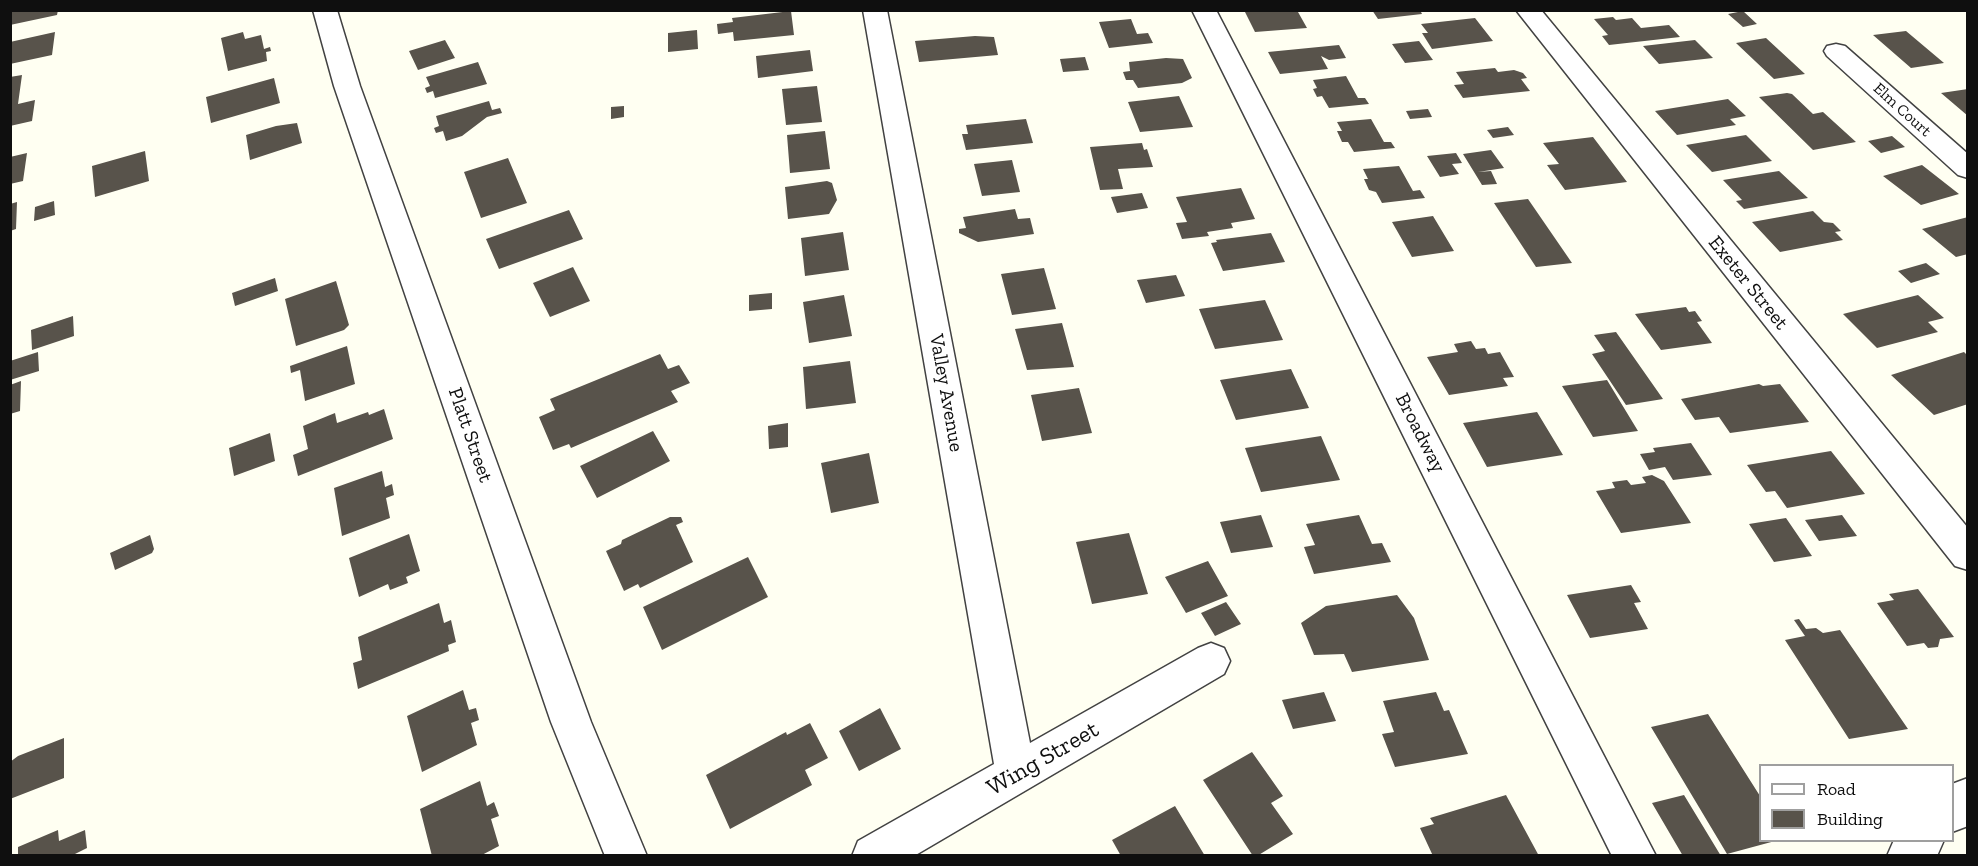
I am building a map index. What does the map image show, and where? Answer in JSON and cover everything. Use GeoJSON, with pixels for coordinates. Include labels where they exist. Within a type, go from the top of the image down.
{"type":"FeatureCollection","features":[{"type":"Feature","properties":{"kind":"street","name":"Platt Street"},"geometry":{"type":"LineString","coordinates":[[325,10],[347,86],[571,722],[626,855]]}},
{"type":"Feature","properties":{"kind":"street","name":"Valley Avenue"},"geometry":{"type":"LineString","coordinates":[[875,10],[1016,775]]}},
{"type":"Feature","properties":{"kind":"street","name":"Broadway"},"geometry":{"type":"LineString","coordinates":[[1204,10],[1635,855]]}},
{"type":"Feature","properties":{"kind":"street","name":"Exeter Street"},"geometry":{"type":"LineString","coordinates":[[1528,10],[1968,555]]}},
{"type":"Feature","properties":{"kind":"street","name":"Elm Court"},"geometry":{"type":"LineString","coordinates":[[1836,51],[1968,169]]}},
{"type":"Feature","properties":{"kind":"street","name":"Wing Street"},"geometry":{"type":"LineString","coordinates":[[873,855],[1016,775],[1211,661]]}},
{"type":"Feature","properties":{"kind":"street"},"geometry":{"type":"LineString","coordinates":[[1954,811],[1968,798]]}},
{"type":"Feature","properties":{"kind":"street"},"geometry":{"type":"LineString","coordinates":[[1908,855],[1921,842]]}},
{"type":"Feature","properties":{"kind":"building"},"geometry":{"type":"Polygon","coordinates":[[[10,10],[58,10],[57,15],[10,25],[10,10]]]}},
{"type":"Feature","properties":{"kind":"building"},"geometry":{"type":"Polygon","coordinates":[[[1244,10],[1294,10],[1298,12],[1307,28],[1255,32],[1244,10]]]}},
{"type":"Feature","properties":{"kind":"building"},"geometry":{"type":"Polygon","coordinates":[[[1372,10],[1420,10],[1422,14],[1378,19],[1372,10]]]}},
{"type":"Feature","properties":{"kind":"building"},"geometry":{"type":"Polygon","coordinates":[[[791,11],[794,35],[734,41],[733,32],[718,34],[717,24],[733,22],[732,18],[791,11]]]}},
{"type":"Feature","properties":{"kind":"building"},"geometry":{"type":"Polygon","coordinates":[[[1743,11],[1757,24],[1743,27],[1728,14],[1743,11]]]}},
{"type":"Feature","properties":{"kind":"building"},"geometry":{"type":"Polygon","coordinates":[[[1613,17],[1616,20],[1632,18],[1641,28],[1669,25],[1680,37],[1609,45],[1602,36],[1608,35],[1594,19],[1613,17]]]}},
{"type":"Feature","properties":{"kind":"building"},"geometry":{"type":"Polygon","coordinates":[[[1475,18],[1493,41],[1432,49],[1422,33],[1428,33],[1421,24],[1475,18]]]}},
{"type":"Feature","properties":{"kind":"building"},"geometry":{"type":"Polygon","coordinates":[[[1131,19],[1137,34],[1148,33],[1153,43],[1109,48],[1099,22],[1131,19]]]}},
{"type":"Feature","properties":{"kind":"building"},"geometry":{"type":"Polygon","coordinates":[[[697,30],[698,49],[668,52],[668,33],[697,30]]]}},
{"type":"Feature","properties":{"kind":"building"},"geometry":{"type":"Polygon","coordinates":[[[1906,31],[1944,63],[1911,68],[1873,35],[1906,31]]]}},
{"type":"Feature","properties":{"kind":"building"},"geometry":{"type":"Polygon","coordinates":[[[55,32],[52,55],[10,64],[10,42],[55,32]]]}},
{"type":"Feature","properties":{"kind":"building"},"geometry":{"type":"Polygon","coordinates":[[[243,32],[245,39],[261,35],[264,49],[270,47],[271,51],[266,52],[267,61],[228,71],[221,38],[243,32]]]}},
{"type":"Feature","properties":{"kind":"building"},"geometry":{"type":"Polygon","coordinates":[[[975,36],[994,37],[998,55],[919,62],[915,41],[975,36]]]}},
{"type":"Feature","properties":{"kind":"building"},"geometry":{"type":"Polygon","coordinates":[[[1766,38],[1805,74],[1774,79],[1736,43],[1766,38]]]}},
{"type":"Feature","properties":{"kind":"building"},"geometry":{"type":"Polygon","coordinates":[[[445,40],[455,58],[418,70],[409,51],[445,40]]]}},
{"type":"Feature","properties":{"kind":"building"},"geometry":{"type":"Polygon","coordinates":[[[1695,40],[1713,58],[1659,64],[1643,46],[1695,40]]]}},
{"type":"Feature","properties":{"kind":"building"},"geometry":{"type":"Polygon","coordinates":[[[1419,41],[1433,60],[1405,63],[1392,44],[1419,41]]]}},
{"type":"Feature","properties":{"kind":"building"},"geometry":{"type":"Polygon","coordinates":[[[1339,45],[1346,58],[1329,60],[1321,56],[1328,69],[1280,74],[1268,52],[1339,45]]]}},
{"type":"Feature","properties":{"kind":"building"},"geometry":{"type":"Polygon","coordinates":[[[810,50],[813,71],[758,78],[756,56],[810,50]]]}},
{"type":"Feature","properties":{"kind":"building"},"geometry":{"type":"Polygon","coordinates":[[[1085,57],[1089,70],[1063,72],[1060,59],[1085,57]]]}},
{"type":"Feature","properties":{"kind":"building"},"geometry":{"type":"Polygon","coordinates":[[[1166,58],[1183,59],[1192,78],[1182,83],[1138,88],[1133,80],[1126,80],[1123,72],[1130,71],[1129,62],[1166,58]]]}},
{"type":"Feature","properties":{"kind":"building"},"geometry":{"type":"Polygon","coordinates":[[[478,62],[487,84],[435,98],[433,91],[427,93],[425,88],[430,86],[426,77],[478,62]]]}},
{"type":"Feature","properties":{"kind":"building"},"geometry":{"type":"Polygon","coordinates":[[[1495,68],[1498,72],[1514,70],[1523,73],[1527,78],[1521,79],[1530,91],[1463,98],[1454,85],[1464,84],[1456,72],[1495,68]]]}},
{"type":"Feature","properties":{"kind":"building"},"geometry":{"type":"Polygon","coordinates":[[[22,75],[18,104],[35,100],[32,121],[10,126],[10,77],[22,75]]]}},
{"type":"Feature","properties":{"kind":"building"},"geometry":{"type":"Polygon","coordinates":[[[1346,76],[1358,98],[1365,98],[1369,104],[1329,108],[1322,96],[1317,97],[1313,89],[1317,88],[1313,80],[1346,76]]]}},
{"type":"Feature","properties":{"kind":"building"},"geometry":{"type":"Polygon","coordinates":[[[274,78],[280,103],[211,123],[206,97],[274,78]]]}},
{"type":"Feature","properties":{"kind":"building"},"geometry":{"type":"Polygon","coordinates":[[[817,86],[822,122],[786,125],[782,89],[817,86]]]}},
{"type":"Feature","properties":{"kind":"building"},"geometry":{"type":"Polygon","coordinates":[[[1968,89],[1968,116],[1941,93],[1968,89]]]}},
{"type":"Feature","properties":{"kind":"building"},"geometry":{"type":"Polygon","coordinates":[[[1792,94],[1813,114],[1823,112],[1856,142],[1813,150],[1759,97],[1792,94]]]}},
{"type":"Feature","properties":{"kind":"building"},"geometry":{"type":"Polygon","coordinates":[[[1179,96],[1193,127],[1140,132],[1128,102],[1179,96]]]}},
{"type":"Feature","properties":{"kind":"building"},"geometry":{"type":"Polygon","coordinates":[[[1728,99],[1746,116],[1730,119],[1736,125],[1677,135],[1655,111],[1728,99]]]}},
{"type":"Feature","properties":{"kind":"building"},"geometry":{"type":"Polygon","coordinates":[[[489,101],[492,110],[500,108],[502,113],[487,117],[462,136],[446,141],[443,131],[436,133],[434,128],[439,126],[436,116],[489,101]]]}},
{"type":"Feature","properties":{"kind":"building"},"geometry":{"type":"Polygon","coordinates":[[[624,106],[624,117],[611,119],[611,107],[624,106]]]}},
{"type":"Feature","properties":{"kind":"building"},"geometry":{"type":"Polygon","coordinates":[[[1428,109],[1432,117],[1410,119],[1406,111],[1428,109]]]}},
{"type":"Feature","properties":{"kind":"building"},"geometry":{"type":"Polygon","coordinates":[[[1026,119],[1033,143],[966,150],[962,134],[968,134],[966,125],[1026,119]]]}},
{"type":"Feature","properties":{"kind":"building"},"geometry":{"type":"Polygon","coordinates":[[[1371,119],[1384,142],[1391,142],[1395,148],[1354,152],[1348,142],[1342,142],[1337,131],[1342,131],[1337,122],[1371,119]]]}},
{"type":"Feature","properties":{"kind":"building"},"geometry":{"type":"Polygon","coordinates":[[[297,123],[302,143],[250,160],[246,135],[276,126],[297,123]]]}},
{"type":"Feature","properties":{"kind":"building"},"geometry":{"type":"Polygon","coordinates":[[[1508,127],[1514,135],[1493,138],[1487,130],[1508,127]]]}},
{"type":"Feature","properties":{"kind":"building"},"geometry":{"type":"Polygon","coordinates":[[[825,131],[830,169],[790,173],[787,135],[825,131]]]}},
{"type":"Feature","properties":{"kind":"building"},"geometry":{"type":"Polygon","coordinates":[[[1746,135],[1772,161],[1712,172],[1686,145],[1746,135]]]}},
{"type":"Feature","properties":{"kind":"building"},"geometry":{"type":"Polygon","coordinates":[[[1892,136],[1905,147],[1881,153],[1868,141],[1892,136]]]}},
{"type":"Feature","properties":{"kind":"building"},"geometry":{"type":"Polygon","coordinates":[[[1593,137],[1627,182],[1565,190],[1547,165],[1559,164],[1543,143],[1593,137]]]}},
{"type":"Feature","properties":{"kind":"building"},"geometry":{"type":"Polygon","coordinates":[[[1142,143],[1144,150],[1147,149],[1153,167],[1118,169],[1123,189],[1100,190],[1090,147],[1142,143]]]}},
{"type":"Feature","properties":{"kind":"building"},"geometry":{"type":"Polygon","coordinates":[[[1491,150],[1504,168],[1478,172],[1491,171],[1497,184],[1482,185],[1463,154],[1491,150]]]}},
{"type":"Feature","properties":{"kind":"building"},"geometry":{"type":"Polygon","coordinates":[[[145,151],[149,181],[95,197],[92,166],[145,151]]]}},
{"type":"Feature","properties":{"kind":"building"},"geometry":{"type":"Polygon","coordinates":[[[27,153],[23,181],[10,184],[10,157],[27,153]]]}},
{"type":"Feature","properties":{"kind":"building"},"geometry":{"type":"Polygon","coordinates":[[[1456,153],[1462,163],[1452,164],[1459,174],[1440,177],[1427,156],[1456,153]]]}},
{"type":"Feature","properties":{"kind":"building"},"geometry":{"type":"Polygon","coordinates":[[[508,158],[527,203],[481,218],[464,172],[508,158]]]}},
{"type":"Feature","properties":{"kind":"building"},"geometry":{"type":"Polygon","coordinates":[[[1012,160],[1020,192],[982,196],[974,164],[1012,160]]]}},
{"type":"Feature","properties":{"kind":"building"},"geometry":{"type":"Polygon","coordinates":[[[1922,165],[1959,194],[1921,205],[1883,176],[1922,165]]]}},
{"type":"Feature","properties":{"kind":"building"},"geometry":{"type":"Polygon","coordinates":[[[1399,166],[1413,191],[1420,190],[1425,198],[1382,203],[1376,192],[1369,190],[1364,179],[1368,179],[1363,169],[1399,166]]]}},
{"type":"Feature","properties":{"kind":"building"},"geometry":{"type":"Polygon","coordinates":[[[1779,171],[1808,198],[1744,209],[1736,201],[1742,200],[1723,180],[1779,171]]]}},
{"type":"Feature","properties":{"kind":"building"},"geometry":{"type":"Polygon","coordinates":[[[827,181],[832,183],[837,200],[829,214],[788,219],[785,187],[827,181]]]}},
{"type":"Feature","properties":{"kind":"building"},"geometry":{"type":"Polygon","coordinates":[[[1241,188],[1255,219],[1231,223],[1233,228],[1207,232],[1209,236],[1182,239],[1176,223],[1187,222],[1176,197],[1241,188]]]}},
{"type":"Feature","properties":{"kind":"building"},"geometry":{"type":"Polygon","coordinates":[[[1142,193],[1148,208],[1117,213],[1111,197],[1142,193]]]}},
{"type":"Feature","properties":{"kind":"building"},"geometry":{"type":"Polygon","coordinates":[[[1528,199],[1572,263],[1536,267],[1494,203],[1528,199]]]}},
{"type":"Feature","properties":{"kind":"building"},"geometry":{"type":"Polygon","coordinates":[[[54,201],[55,215],[34,221],[35,207],[54,201]]]}},
{"type":"Feature","properties":{"kind":"building"},"geometry":{"type":"Polygon","coordinates":[[[17,202],[16,229],[10,231],[10,204],[17,202]]]}},
{"type":"Feature","properties":{"kind":"building"},"geometry":{"type":"Polygon","coordinates":[[[1015,209],[1018,219],[1030,218],[1034,234],[978,242],[959,233],[959,229],[966,228],[963,217],[1015,209]]]}},
{"type":"Feature","properties":{"kind":"building"},"geometry":{"type":"Polygon","coordinates":[[[569,210],[583,239],[499,269],[486,239],[569,210]]]}},
{"type":"Feature","properties":{"kind":"building"},"geometry":{"type":"Polygon","coordinates":[[[1813,211],[1824,222],[1833,223],[1841,231],[1835,232],[1843,240],[1780,252],[1752,222],[1813,211]]]}},
{"type":"Feature","properties":{"kind":"building"},"geometry":{"type":"Polygon","coordinates":[[[1433,216],[1454,251],[1412,257],[1392,222],[1433,216]]]}},
{"type":"Feature","properties":{"kind":"building"},"geometry":{"type":"Polygon","coordinates":[[[1968,217],[1968,254],[1956,257],[1922,229],[1968,217]]]}},
{"type":"Feature","properties":{"kind":"building"},"geometry":{"type":"Polygon","coordinates":[[[843,232],[849,270],[805,276],[801,238],[843,232]]]}},
{"type":"Feature","properties":{"kind":"building"},"geometry":{"type":"Polygon","coordinates":[[[1271,233],[1285,262],[1223,271],[1211,243],[1217,242],[1216,240],[1271,233]]]}},
{"type":"Feature","properties":{"kind":"building"},"geometry":{"type":"Polygon","coordinates":[[[1926,263],[1940,274],[1911,283],[1898,271],[1926,263]]]}},
{"type":"Feature","properties":{"kind":"building"},"geometry":{"type":"Polygon","coordinates":[[[573,267],[590,301],[550,317],[533,283],[573,267]]]}},
{"type":"Feature","properties":{"kind":"building"},"geometry":{"type":"Polygon","coordinates":[[[1044,268],[1056,309],[1012,315],[1001,274],[1044,268]]]}},
{"type":"Feature","properties":{"kind":"building"},"geometry":{"type":"Polygon","coordinates":[[[1176,275],[1185,296],[1146,303],[1137,280],[1176,275]]]}},
{"type":"Feature","properties":{"kind":"building"},"geometry":{"type":"Polygon","coordinates":[[[275,278],[278,291],[235,306],[232,293],[275,278]]]}},
{"type":"Feature","properties":{"kind":"building"},"geometry":{"type":"Polygon","coordinates":[[[336,281],[349,325],[344,330],[296,346],[285,299],[336,281]]]}},
{"type":"Feature","properties":{"kind":"building"},"geometry":{"type":"Polygon","coordinates":[[[772,293],[772,309],[749,311],[749,295],[772,293]]]}},
{"type":"Feature","properties":{"kind":"building"},"geometry":{"type":"Polygon","coordinates":[[[844,295],[852,336],[809,343],[803,302],[844,295]]]}},
{"type":"Feature","properties":{"kind":"building"},"geometry":{"type":"Polygon","coordinates":[[[1918,295],[1944,318],[1928,322],[1938,332],[1877,348],[1843,314],[1918,295]]]}},
{"type":"Feature","properties":{"kind":"building"},"geometry":{"type":"Polygon","coordinates":[[[1265,300],[1283,340],[1215,349],[1199,309],[1265,300]]]}},
{"type":"Feature","properties":{"kind":"building"},"geometry":{"type":"Polygon","coordinates":[[[1686,307],[1689,312],[1695,311],[1702,321],[1697,322],[1712,343],[1661,350],[1635,314],[1686,307]]]}},
{"type":"Feature","properties":{"kind":"building"},"geometry":{"type":"Polygon","coordinates":[[[73,316],[74,336],[32,350],[31,330],[73,316]]]}},
{"type":"Feature","properties":{"kind":"building"},"geometry":{"type":"Polygon","coordinates":[[[1062,323],[1074,367],[1027,370],[1015,329],[1062,323]]]}},
{"type":"Feature","properties":{"kind":"building"},"geometry":{"type":"Polygon","coordinates":[[[1616,332],[1663,399],[1626,405],[1592,354],[1605,351],[1594,335],[1616,332]]]}},
{"type":"Feature","properties":{"kind":"building"},"geometry":{"type":"Polygon","coordinates":[[[1471,341],[1476,349],[1485,348],[1488,354],[1500,352],[1514,377],[1503,378],[1508,386],[1449,395],[1427,357],[1458,352],[1454,344],[1471,341]]]}},
{"type":"Feature","properties":{"kind":"building"},"geometry":{"type":"Polygon","coordinates":[[[347,346],[355,384],[305,401],[300,370],[291,373],[290,366],[347,346]]]}},
{"type":"Feature","properties":{"kind":"building"},"geometry":{"type":"Polygon","coordinates":[[[38,352],[39,371],[10,380],[10,361],[38,352]]]}},
{"type":"Feature","properties":{"kind":"building"},"geometry":{"type":"Polygon","coordinates":[[[1964,352],[1968,356],[1968,404],[1934,415],[1891,375],[1964,352]]]}},
{"type":"Feature","properties":{"kind":"building"},"geometry":{"type":"Polygon","coordinates":[[[660,354],[668,369],[679,365],[690,383],[671,391],[678,402],[571,448],[569,444],[553,450],[539,417],[555,410],[550,399],[660,354]]]}},
{"type":"Feature","properties":{"kind":"building"},"geometry":{"type":"Polygon","coordinates":[[[850,361],[856,403],[806,409],[803,367],[850,361]]]}},
{"type":"Feature","properties":{"kind":"building"},"geometry":{"type":"Polygon","coordinates":[[[1291,369],[1309,408],[1236,420],[1220,380],[1291,369]]]}},
{"type":"Feature","properties":{"kind":"building"},"geometry":{"type":"Polygon","coordinates":[[[1607,380],[1638,431],[1593,437],[1562,386],[1607,380]]]}},
{"type":"Feature","properties":{"kind":"building"},"geometry":{"type":"Polygon","coordinates":[[[21,381],[20,411],[10,414],[10,385],[21,381]]]}},
{"type":"Feature","properties":{"kind":"building"},"geometry":{"type":"Polygon","coordinates":[[[1759,384],[1763,386],[1780,384],[1809,422],[1730,433],[1719,417],[1695,420],[1681,399],[1759,384]]]}},
{"type":"Feature","properties":{"kind":"building"},"geometry":{"type":"Polygon","coordinates":[[[1079,388],[1092,433],[1042,441],[1031,395],[1079,388]]]}},
{"type":"Feature","properties":{"kind":"building"},"geometry":{"type":"Polygon","coordinates":[[[384,409],[393,439],[298,476],[293,455],[308,449],[303,426],[335,413],[337,423],[384,409]]]}},
{"type":"Feature","properties":{"kind":"building"},"geometry":{"type":"Polygon","coordinates":[[[1537,412],[1563,455],[1487,467],[1463,423],[1537,412]]]}},
{"type":"Feature","properties":{"kind":"building"},"geometry":{"type":"Polygon","coordinates":[[[788,423],[788,447],[769,449],[768,426],[788,423]]]}},
{"type":"Feature","properties":{"kind":"building"},"geometry":{"type":"Polygon","coordinates":[[[653,431],[670,461],[597,498],[580,466],[653,431]]]}},
{"type":"Feature","properties":{"kind":"building"},"geometry":{"type":"Polygon","coordinates":[[[270,433],[275,461],[234,476],[229,448],[270,433]]]}},
{"type":"Feature","properties":{"kind":"building"},"geometry":{"type":"Polygon","coordinates":[[[1321,436],[1340,480],[1261,492],[1245,448],[1321,436]]]}},
{"type":"Feature","properties":{"kind":"building"},"geometry":{"type":"Polygon","coordinates":[[[1691,443],[1712,475],[1673,480],[1665,467],[1649,470],[1640,454],[1655,452],[1653,448],[1691,443]]]}},
{"type":"Feature","properties":{"kind":"building"},"geometry":{"type":"Polygon","coordinates":[[[1831,451],[1865,494],[1787,508],[1775,491],[1766,492],[1747,465],[1831,451]]]}},
{"type":"Feature","properties":{"kind":"building"},"geometry":{"type":"Polygon","coordinates":[[[869,453],[879,503],[831,513],[821,463],[869,453]]]}},
{"type":"Feature","properties":{"kind":"building"},"geometry":{"type":"Polygon","coordinates":[[[382,471],[385,487],[392,484],[394,495],[386,498],[390,518],[342,536],[334,488],[382,471]]]}},
{"type":"Feature","properties":{"kind":"building"},"geometry":{"type":"Polygon","coordinates":[[[1652,475],[1664,481],[1691,523],[1621,533],[1596,491],[1615,488],[1612,482],[1627,480],[1631,485],[1646,483],[1642,477],[1652,475]]]}},
{"type":"Feature","properties":{"kind":"building"},"geometry":{"type":"Polygon","coordinates":[[[1261,515],[1273,547],[1231,553],[1220,522],[1261,515]]]}},
{"type":"Feature","properties":{"kind":"building"},"geometry":{"type":"Polygon","coordinates":[[[1359,515],[1372,544],[1382,543],[1391,562],[1314,574],[1304,547],[1315,545],[1306,524],[1359,515]]]}},
{"type":"Feature","properties":{"kind":"building"},"geometry":{"type":"Polygon","coordinates":[[[1842,515],[1857,536],[1819,541],[1805,520],[1842,515]]]}},
{"type":"Feature","properties":{"kind":"building"},"geometry":{"type":"Polygon","coordinates":[[[670,517],[681,517],[683,522],[676,525],[693,562],[640,588],[638,584],[624,591],[606,551],[621,544],[622,540],[670,517]]]}},
{"type":"Feature","properties":{"kind":"building"},"geometry":{"type":"Polygon","coordinates":[[[1786,518],[1812,556],[1774,562],[1749,524],[1786,518]]]}},
{"type":"Feature","properties":{"kind":"building"},"geometry":{"type":"Polygon","coordinates":[[[1129,533],[1148,594],[1092,604],[1076,542],[1129,533]]]}},
{"type":"Feature","properties":{"kind":"building"},"geometry":{"type":"Polygon","coordinates":[[[409,534],[420,571],[406,577],[408,583],[390,590],[388,584],[359,597],[349,558],[409,534]]]}},
{"type":"Feature","properties":{"kind":"building"},"geometry":{"type":"Polygon","coordinates":[[[150,535],[154,549],[152,553],[115,570],[110,553],[150,535]]]}},
{"type":"Feature","properties":{"kind":"building"},"geometry":{"type":"Polygon","coordinates":[[[748,557],[768,597],[662,650],[643,607],[748,557]]]}},
{"type":"Feature","properties":{"kind":"building"},"geometry":{"type":"Polygon","coordinates":[[[1208,561],[1228,596],[1186,613],[1165,577],[1208,561]]]}},
{"type":"Feature","properties":{"kind":"building"},"geometry":{"type":"Polygon","coordinates":[[[1631,585],[1641,602],[1634,603],[1648,629],[1590,638],[1567,595],[1631,585]]]}},
{"type":"Feature","properties":{"kind":"building"},"geometry":{"type":"Polygon","coordinates":[[[1918,589],[1954,637],[1940,639],[1938,647],[1928,648],[1924,643],[1907,646],[1877,603],[1894,600],[1889,594],[1918,589]]]}},
{"type":"Feature","properties":{"kind":"building"},"geometry":{"type":"Polygon","coordinates":[[[1397,595],[1414,618],[1429,660],[1352,672],[1344,654],[1314,655],[1301,623],[1326,606],[1397,595]]]}},
{"type":"Feature","properties":{"kind":"building"},"geometry":{"type":"Polygon","coordinates":[[[1226,602],[1241,624],[1215,636],[1201,613],[1226,602]]]}},
{"type":"Feature","properties":{"kind":"building"},"geometry":{"type":"Polygon","coordinates":[[[439,603],[444,623],[451,620],[456,642],[448,645],[449,651],[358,689],[353,663],[362,660],[358,637],[439,603]]]}},
{"type":"Feature","properties":{"kind":"building"},"geometry":{"type":"Polygon","coordinates":[[[1799,619],[1806,629],[1816,628],[1823,633],[1840,630],[1908,729],[1849,739],[1785,640],[1805,636],[1794,620],[1799,619]]]}},
{"type":"Feature","properties":{"kind":"building"},"geometry":{"type":"Polygon","coordinates":[[[463,690],[469,710],[476,708],[479,720],[471,723],[477,745],[422,772],[407,716],[463,690]]]}},
{"type":"Feature","properties":{"kind":"building"},"geometry":{"type":"Polygon","coordinates":[[[1324,692],[1336,721],[1293,729],[1282,700],[1324,692]]]}},
{"type":"Feature","properties":{"kind":"building"},"geometry":{"type":"Polygon","coordinates":[[[1436,692],[1444,711],[1449,710],[1468,754],[1395,767],[1382,734],[1394,732],[1383,701],[1436,692]]]}},
{"type":"Feature","properties":{"kind":"building"},"geometry":{"type":"Polygon","coordinates":[[[880,708],[901,749],[859,771],[839,731],[880,708]]]}},
{"type":"Feature","properties":{"kind":"building"},"geometry":{"type":"Polygon","coordinates":[[[1708,714],[1759,794],[1759,842],[1771,842],[1727,854],[1651,727],[1708,714]]]}},
{"type":"Feature","properties":{"kind":"building"},"geometry":{"type":"Polygon","coordinates":[[[810,723],[828,758],[805,770],[812,785],[730,829],[706,775],[786,732],[787,735],[810,723]]]}},
{"type":"Feature","properties":{"kind":"building"},"geometry":{"type":"Polygon","coordinates":[[[64,738],[64,778],[10,799],[10,762],[18,756],[64,738]]]}},
{"type":"Feature","properties":{"kind":"building"},"geometry":{"type":"Polygon","coordinates":[[[1252,752],[1283,796],[1271,803],[1293,834],[1257,856],[1253,856],[1203,780],[1252,752]]]}},
{"type":"Feature","properties":{"kind":"building"},"geometry":{"type":"Polygon","coordinates":[[[480,781],[487,806],[494,802],[499,816],[491,819],[499,846],[480,856],[432,856],[420,809],[480,781]]]}},
{"type":"Feature","properties":{"kind":"building"},"geometry":{"type":"Polygon","coordinates":[[[1506,795],[1539,856],[1433,856],[1420,828],[1434,824],[1430,818],[1506,795]]]}},
{"type":"Feature","properties":{"kind":"building"},"geometry":{"type":"Polygon","coordinates":[[[1684,795],[1721,856],[1683,856],[1652,803],[1684,795]]]}},
{"type":"Feature","properties":{"kind":"building"},"geometry":{"type":"Polygon","coordinates":[[[1175,806],[1205,856],[1121,856],[1112,840],[1175,806]]]}},
{"type":"Feature","properties":{"kind":"building"},"geometry":{"type":"Polygon","coordinates":[[[58,830],[59,841],[85,830],[87,848],[71,856],[18,856],[18,847],[58,830]]]}}]}
